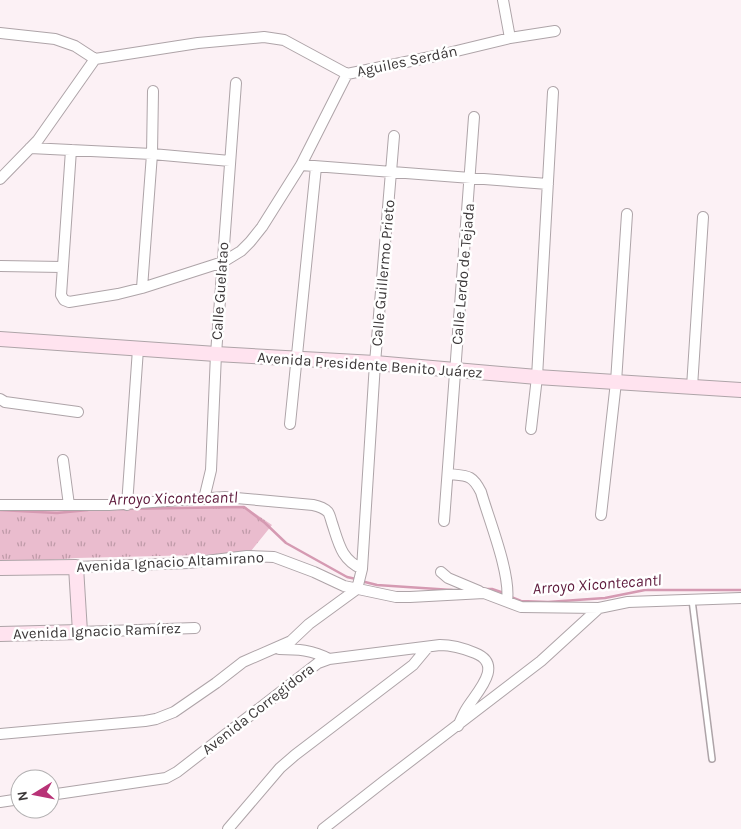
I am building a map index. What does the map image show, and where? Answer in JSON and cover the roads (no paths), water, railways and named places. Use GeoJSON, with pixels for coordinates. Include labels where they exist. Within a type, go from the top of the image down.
{"type":"FeatureCollection","features":[{"type":"Feature","properties":{"kind":"street"},"geometry":{"type":"LineString","coordinates":[[503,0],[510,38]]}},
{"type":"Feature","properties":{"kind":"street","name":"Aguiles Serdán"},"geometry":{"type":"LineString","coordinates":[[92,56],[264,37],[284,40],[347,74],[440,55],[510,38],[555,31]]}},
{"type":"Feature","properties":{"kind":"street"},"geometry":{"type":"LineString","coordinates":[[0,33],[55,39],[92,56],[30,148],[0,179]]}},
{"type":"Feature","properties":{"kind":"street"},"geometry":{"type":"LineString","coordinates":[[71,150],[61,295],[64,300],[69,302],[142,288],[223,262],[241,251],[262,227],[301,165],[347,74]]}},
{"type":"Feature","properties":{"kind":"street","name":"Calle Guelatao"},"geometry":{"type":"LineString","coordinates":[[204,499],[211,470],[216,354],[236,83]]}},
{"type":"Feature","properties":{"kind":"street"},"geometry":{"type":"LineString","coordinates":[[142,288],[152,154],[153,91]]}},
{"type":"Feature","properties":{"kind":"street"},"geometry":{"type":"LineString","coordinates":[[531,429],[537,377],[553,92]]}},
{"type":"Feature","properties":{"kind":"street","name":"Calle Lerdo de Tejada"},"geometry":{"type":"LineString","coordinates":[[444,521],[474,117]]}},
{"type":"Feature","properties":{"kind":"street","name":"Calle Guillermo Prieto"},"geometry":{"type":"LineString","coordinates":[[357,589],[362,569],[375,363],[394,136]]}},
{"type":"Feature","properties":{"kind":"street"},"geometry":{"type":"LineString","coordinates":[[30,148],[152,154],[230,161]]}},
{"type":"Feature","properties":{"kind":"street"},"geometry":{"type":"LineString","coordinates":[[301,165],[548,184]]}},
{"type":"Feature","properties":{"kind":"street"},"geometry":{"type":"LineString","coordinates":[[290,424],[316,167]]}},
{"type":"Feature","properties":{"kind":"street"},"geometry":{"type":"LineString","coordinates":[[602,515],[616,382],[627,214]]}},
{"type":"Feature","properties":{"kind":"street"},"geometry":{"type":"LineString","coordinates":[[692,387],[703,217]]}},
{"type":"Feature","properties":{"kind":"street"},"geometry":{"type":"LineString","coordinates":[[0,266],[62,267]]}},
{"type":"Feature","properties":{"kind":"street","name":"Avenida Presidente Benito Juárez"},"geometry":{"type":"LineString","coordinates":[[0,339],[375,363],[537,377],[741,390]]}},
{"type":"Feature","properties":{"kind":"street"},"geometry":{"type":"LineString","coordinates":[[127,504],[138,349]]}},
{"type":"Feature","properties":{"kind":"street"},"geometry":{"type":"LineString","coordinates":[[0,399],[5,402],[78,412]]}},
{"type":"Feature","properties":{"kind":"street"},"geometry":{"type":"LineString","coordinates":[[63,460],[70,505]]}},
{"type":"Feature","properties":{"kind":"street"},"geometry":{"type":"LineString","coordinates":[[448,474],[470,476],[476,482],[481,492],[506,576],[507,601]]}},
{"type":"Feature","properties":{"kind":"street"},"geometry":{"type":"LineString","coordinates":[[0,505],[127,504],[225,497],[314,505],[328,512],[345,557],[351,564],[362,569]]}},
{"type":"Feature","properties":{"kind":"street","name":"Avenida Ignacio Altamirano"},"geometry":{"type":"LineString","coordinates":[[0,568],[172,564],[248,556],[274,556],[344,586],[396,597],[484,593],[521,608],[535,609],[599,608],[628,602],[741,598]]}},
{"type":"Feature","properties":{"kind":"street"},"geometry":{"type":"LineString","coordinates":[[76,567],[80,632]]}},
{"type":"Feature","properties":{"kind":"street"},"geometry":{"type":"LineString","coordinates":[[441,572],[448,578],[484,593]]}},
{"type":"Feature","properties":{"kind":"street"},"geometry":{"type":"LineString","coordinates":[[0,734],[144,721],[161,717],[181,708],[243,662],[290,641],[309,624],[357,589]]}},
{"type":"Feature","properties":{"kind":"street"},"geometry":{"type":"LineString","coordinates":[[323,829],[541,662],[599,608]]}},
{"type":"Feature","properties":{"kind":"street","name":"Avenida Ignacio Ramírez"},"geometry":{"type":"LineString","coordinates":[[0,634],[195,628]]}},
{"type":"Feature","properties":{"kind":"street","name":"Avenida Corregidora"},"geometry":{"type":"LineString","coordinates":[[60,793],[166,778],[177,772],[318,663],[329,659],[450,645],[480,655],[486,664],[488,672],[484,684],[467,708],[458,726]]}},
{"type":"Feature","properties":{"kind":"street"},"geometry":{"type":"LineString","coordinates":[[228,829],[280,768],[413,665],[428,647]]}},
{"type":"Feature","properties":{"kind":"street"},"geometry":{"type":"LineString","coordinates":[[276,648],[300,648],[329,659]]}},
{"type":"Feature","properties":{"kind":"lane"},"geometry":{"type":"LineString","coordinates":[[692,600],[712,759]]}},
{"type":"Feature","properties":{"kind":"waterway","name":"Arroyo Xicontecantl"},"geometry":{"type":"LineString","coordinates":[[119,509],[244,507],[265,523],[286,543],[347,577],[356,579]]}},
{"type":"Feature","properties":{"kind":"waterway","name":"Arroyo Xicontecantl"},"geometry":{"type":"LineString","coordinates":[[0,510],[57,513],[88,510]]}},
{"type":"Feature","properties":{"kind":"waterway","name":"Arroyo Xicontecantl"},"geometry":{"type":"LineString","coordinates":[[361,581],[377,585],[452,590]]}},
{"type":"Feature","properties":{"kind":"waterway","name":"Arroyo Xicontecantl"},"geometry":{"type":"LineString","coordinates":[[485,589],[504,593]]}},
{"type":"Feature","properties":{"kind":"waterway","name":"Arroyo Xicontecantl"},"geometry":{"type":"LineString","coordinates":[[511,597],[521,601],[548,602],[605,598],[645,590],[741,590]]}}]}
